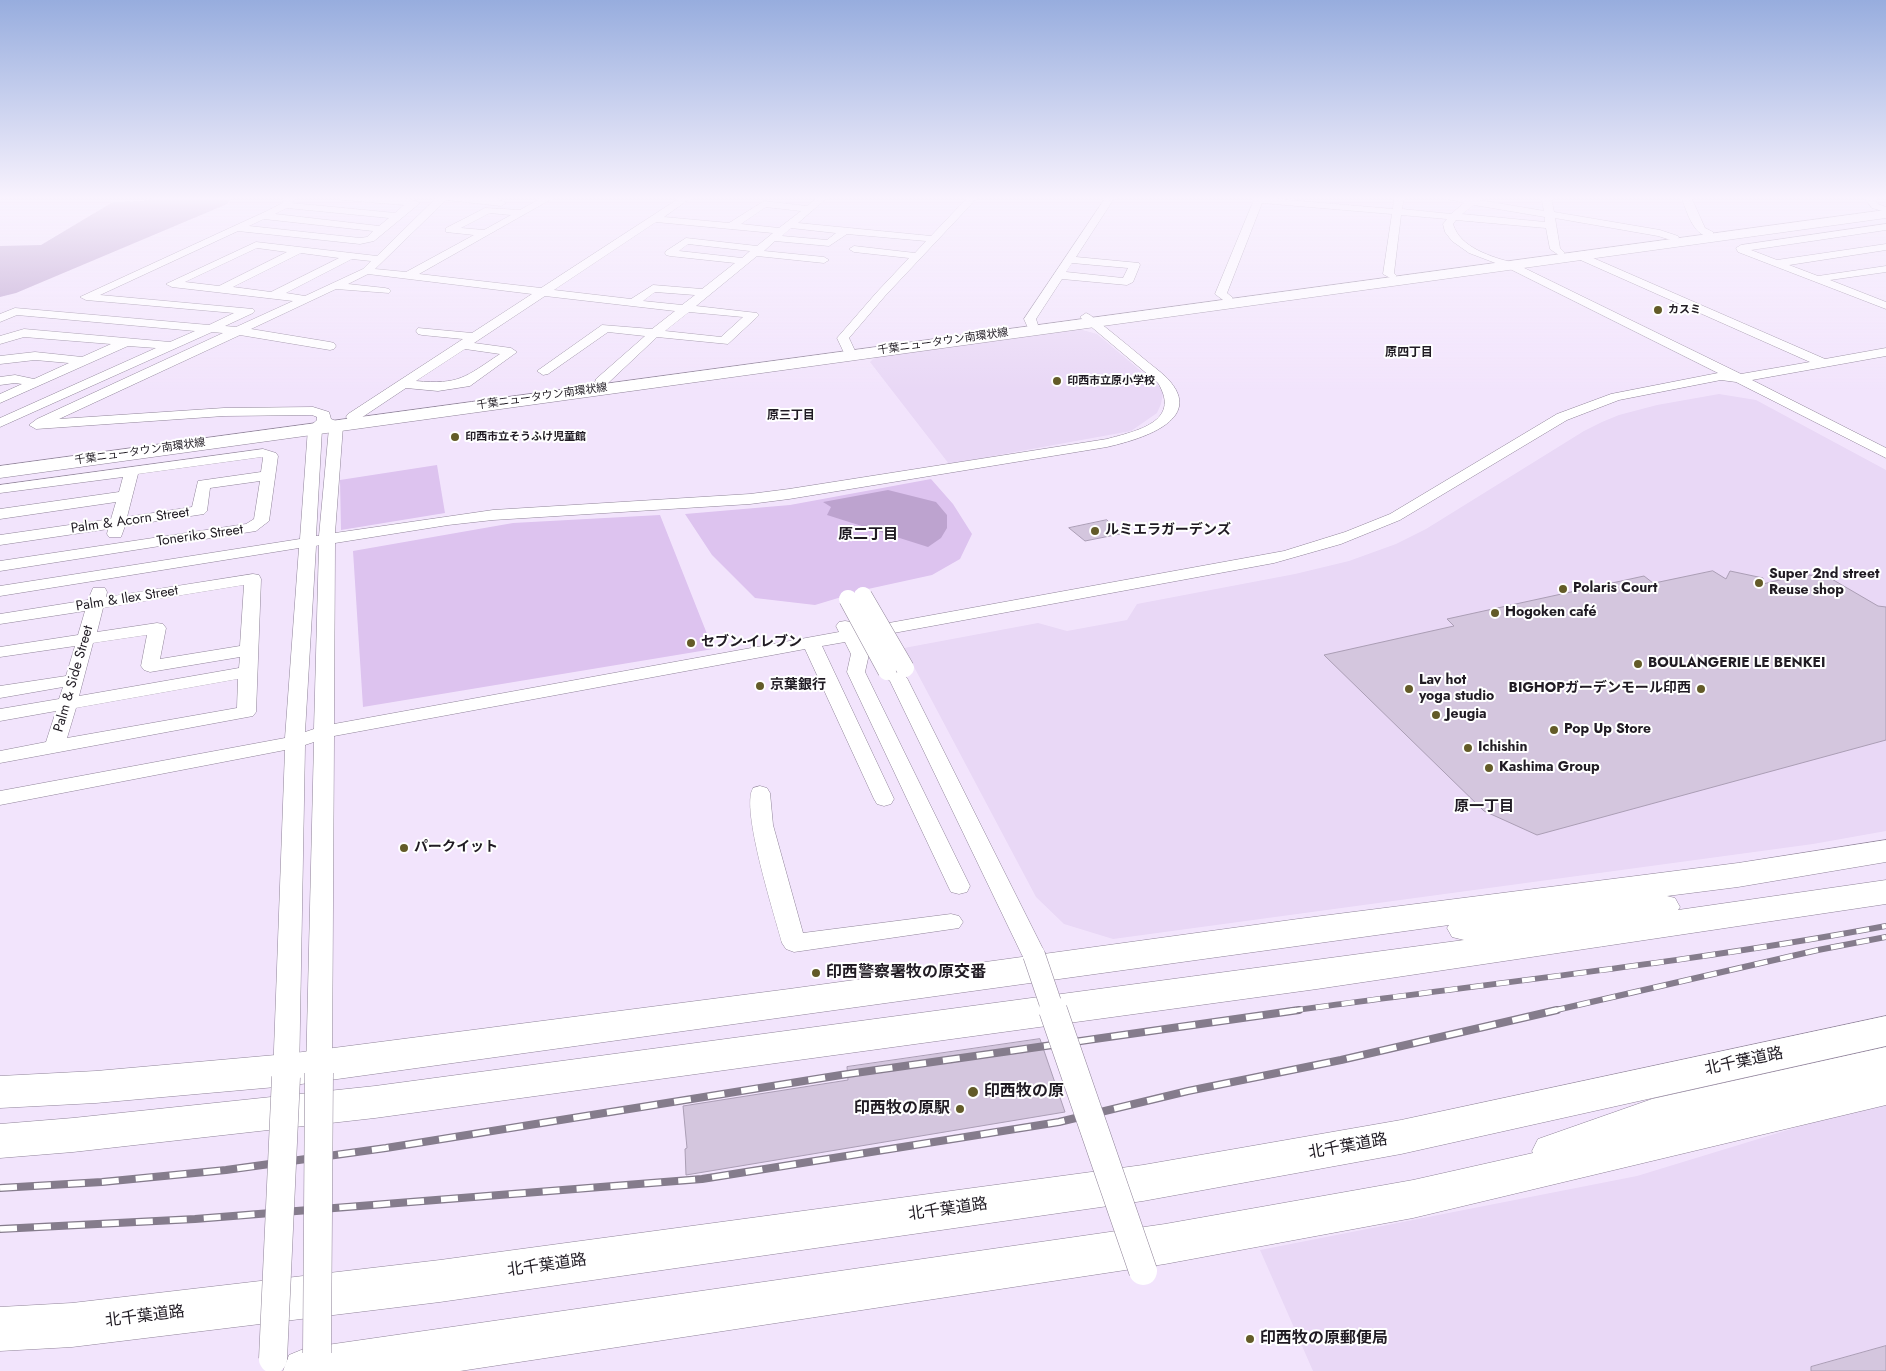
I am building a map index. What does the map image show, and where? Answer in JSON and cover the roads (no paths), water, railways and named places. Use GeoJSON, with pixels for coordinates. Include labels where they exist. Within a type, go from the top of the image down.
{"type":"FeatureCollection","features":[{"type":"Feature","properties":{"kind":"highway"},"geometry":{"type":"LineString","coordinates":[[0,1092],[96,1087],[303,1071],[1298,932],[1738,875],[1886,851]]}},
{"type":"Feature","properties":{"kind":"highway"},"geometry":{"type":"LineString","coordinates":[[0,1140],[73,1136],[395,1100],[1307,976],[1838,901],[1886,892]]}},
{"type":"Feature","properties":{"kind":"highway"},"geometry":{"type":"LineString","coordinates":[[1298,932],[1362,936],[1504,925],[1756,897],[1838,901]]}},
{"type":"Feature","properties":{"kind":"highway","name":"北千葉道路"},"geometry":{"type":"LineString","coordinates":[[0,1329],[72,1325],[431,1282],[1143,1183],[1401,1137],[1886,1030]]}},
{"type":"Feature","properties":{"kind":"highway"},"geometry":{"type":"LineString","coordinates":[[1413,1199],[1652,1116],[1886,1062]]}},
{"type":"Feature","properties":{"kind":"highway"},"geometry":{"type":"LineString","coordinates":[[300,1366],[1165,1244],[1413,1199],[1886,1089]]}},
{"type":"Feature","properties":{"kind":"main road","name":"千葉ニュータウン南環状線"},"geometry":{"type":"LineString","coordinates":[[0,472],[602,382],[849,352],[1227,298],[1392,276],[1502,265],[1521,261]]}},
{"type":"Feature","properties":{"kind":"main road","name":"千葉ニュータウン南環状線"},"geometry":{"type":"LineString","coordinates":[[0,465],[332,423],[1089,319],[1537,261]]}},
{"type":"Feature","properties":{"kind":"street"},"geometry":{"type":"LineString","coordinates":[[50,314],[165,261]]}},
{"type":"Feature","properties":{"kind":"street"},"geometry":{"type":"LineString","coordinates":[[222,261],[172,284],[272,296],[339,298]]}},
{"type":"Feature","properties":{"kind":"street"},"geometry":{"type":"LineString","coordinates":[[219,290],[277,261]]}},
{"type":"Feature","properties":{"kind":"street"},"geometry":{"type":"LineString","coordinates":[[272,296],[340,261]]}},
{"type":"Feature","properties":{"kind":"street"},"geometry":{"type":"LineString","coordinates":[[332,423],[324,415],[313,411],[303,411],[224,412],[36,425],[367,271],[376,261]]}},
{"type":"Feature","properties":{"kind":"street"},"geometry":{"type":"LineString","coordinates":[[408,276],[435,261]]}},
{"type":"Feature","properties":{"kind":"street"},"geometry":{"type":"LineString","coordinates":[[332,423],[402,384],[588,261]]}},
{"type":"Feature","properties":{"kind":"street"},"geometry":{"type":"LineString","coordinates":[[602,382],[655,333],[744,261]]}},
{"type":"Feature","properties":{"kind":"street"},"geometry":{"type":"LineString","coordinates":[[849,352],[843,338],[913,261]]}},
{"type":"Feature","properties":{"kind":"street"},"geometry":{"type":"LineString","coordinates":[[1032,325],[1030,318],[1068,261]]}},
{"type":"Feature","properties":{"kind":"street"},"geometry":{"type":"LineString","coordinates":[[1059,275],[1127,282],[1135,266],[1080,261]]}},
{"type":"Feature","properties":{"kind":"street"},"geometry":{"type":"LineString","coordinates":[[1227,298],[1222,294],[1235,261]]}},
{"type":"Feature","properties":{"kind":"street"},"geometry":{"type":"LineString","coordinates":[[1390,261],[1388,274],[1392,276]]}},
{"type":"Feature","properties":{"kind":"street"},"geometry":{"type":"LineString","coordinates":[[1494,261],[1886,454]]}},
{"type":"Feature","properties":{"kind":"street"},"geometry":{"type":"LineString","coordinates":[[1591,261],[1824,363]]}},
{"type":"Feature","properties":{"kind":"street"},"geometry":{"type":"LineString","coordinates":[[1771,261],[1886,306]]}},
{"type":"Feature","properties":{"kind":"street"},"geometry":{"type":"LineString","coordinates":[[1776,263],[1789,261]]}},
{"type":"Feature","properties":{"kind":"street"},"geometry":{"type":"LineString","coordinates":[[1502,265],[1732,379],[1886,462]]}},
{"type":"Feature","properties":{"kind":"street"},"geometry":{"type":"LineString","coordinates":[[1817,279],[1886,269]]}},
{"type":"Feature","properties":{"kind":"street"},"geometry":{"type":"LineString","coordinates":[[367,271],[633,303],[753,315],[724,341],[606,328],[544,371]]}},
{"type":"Feature","properties":{"kind":"street"},"geometry":{"type":"LineString","coordinates":[[335,286],[385,292]]}},
{"type":"Feature","properties":{"kind":"street"},"geometry":{"type":"LineString","coordinates":[[633,303],[653,288],[704,293]]}},
{"type":"Feature","properties":{"kind":"street"},"geometry":{"type":"LineString","coordinates":[[1860,296],[1886,292]]}},
{"type":"Feature","properties":{"kind":"street"},"geometry":{"type":"LineString","coordinates":[[0,423],[250,311],[162,304],[77,301]]}},
{"type":"Feature","properties":{"kind":"street"},"geometry":{"type":"LineString","coordinates":[[131,321],[162,304]]}},
{"type":"Feature","properties":{"kind":"street"},"geometry":{"type":"LineString","coordinates":[[0,318],[15,311],[213,328],[330,346]]}},
{"type":"Feature","properties":{"kind":"street"},"geometry":{"type":"LineString","coordinates":[[0,591],[103,578],[448,520],[493,515],[743,500],[779,495],[1107,443],[1139,435],[1161,423],[1171,412],[1174,401],[1172,391],[1163,381],[1089,319]]}},
{"type":"Feature","properties":{"kind":"street"},"geometry":{"type":"LineString","coordinates":[[422,331],[473,337]]}},
{"type":"Feature","properties":{"kind":"street"},"geometry":{"type":"LineString","coordinates":[[0,340],[24,333],[174,346]]}},
{"type":"Feature","properties":{"kind":"street"},"geometry":{"type":"LineString","coordinates":[[0,399],[126,342]]}},
{"type":"Feature","properties":{"kind":"street"},"geometry":{"type":"LineString","coordinates":[[402,384],[438,387],[465,383],[511,352],[462,345]]}},
{"type":"Feature","properties":{"kind":"street"},"geometry":{"type":"LineString","coordinates":[[0,798],[295,742],[813,648],[850,636],[1274,567],[1331,553],[1378,537],[1409,523],[1574,422],[1595,413],[1732,379],[1886,352]]}},
{"type":"Feature","properties":{"kind":"street"},"geometry":{"type":"LineString","coordinates":[[0,360],[35,356],[84,362]]}},
{"type":"Feature","properties":{"kind":"street"},"geometry":{"type":"LineString","coordinates":[[0,380],[15,379],[35,383]]}},
{"type":"Feature","properties":{"kind":"street"},"geometry":{"type":"LineString","coordinates":[[0,404],[33,409]]}},
{"type":"Feature","properties":{"kind":"street"},"geometry":{"type":"LineString","coordinates":[[300,1366],[303,1071],[295,742],[332,423]]}},
{"type":"Feature","properties":{"kind":"street","name":"Toneriko Street"},"geometry":{"type":"LineString","coordinates":[[0,566],[250,528],[261,521],[271,456],[263,454],[132,471]]}},
{"type":"Feature","properties":{"kind":"street"},"geometry":{"type":"LineString","coordinates":[[0,490],[132,471]]}},
{"type":"Feature","properties":{"kind":"street","name":"Palm & Side Street"},"geometry":{"type":"LineString","coordinates":[[55,747],[132,471]]}},
{"type":"Feature","properties":{"kind":"street","name":"Palm & Acorn Street"},"geometry":{"type":"LineString","coordinates":[[0,540],[198,511],[203,484],[268,475]]}},
{"type":"Feature","properties":{"kind":"street","name":"Palm & Acorn Street"},"geometry":{"type":"LineString","coordinates":[[0,514],[125,496]]}},
{"type":"Feature","properties":{"kind":"street"},"geometry":{"type":"LineString","coordinates":[[300,1366],[303,1071],[324,737],[317,542]]}},
{"type":"Feature","properties":{"kind":"street","name":"Palm & Ilex Street"},"geometry":{"type":"LineString","coordinates":[[0,619],[254,579],[249,650]]}},
{"type":"Feature","properties":{"kind":"street"},"geometry":{"type":"LineString","coordinates":[[856,597],[897,672],[1034,955],[1143,1271]]}},
{"type":"Feature","properties":{"kind":"street"},"geometry":{"type":"LineString","coordinates":[[0,652],[158,628],[150,666],[249,650],[246,712],[0,757]]}},
{"type":"Feature","properties":{"kind":"street"},"geometry":{"type":"LineString","coordinates":[[850,636],[860,654],[856,672],[959,886]]}},
{"type":"Feature","properties":{"kind":"street"},"geometry":{"type":"LineString","coordinates":[[813,648],[884,799]]}},
{"type":"Feature","properties":{"kind":"street"},"geometry":{"type":"LineString","coordinates":[[0,715],[248,672]]}},
{"type":"Feature","properties":{"kind":"street"},"geometry":{"type":"LineString","coordinates":[[0,692],[74,680]]}},
{"type":"Feature","properties":{"kind":"street"},"geometry":{"type":"LineString","coordinates":[[760,793],[762,824],[794,943],[951,922]]}},
{"type":"Feature","properties":{"kind":"railway"},"geometry":{"type":"LineString","coordinates":[[1290,1011],[1663,962],[1886,926]]}},
{"type":"Feature","properties":{"kind":"railway"},"geometry":{"type":"LineString","coordinates":[[1552,1011],[1818,950],[1886,937]]}},
{"type":"Feature","properties":{"kind":"railway"},"geometry":{"type":"LineString","coordinates":[[0,1188],[102,1182],[226,1170],[386,1148],[841,1075],[1299,1010]]}},
{"type":"Feature","properties":{"kind":"railway"},"geometry":{"type":"LineString","coordinates":[[0,1229],[195,1219],[702,1179],[1059,1122],[1188,1091],[1341,1060],[1557,1010]]}},
{"type":"Feature","properties":{"kind":"place","name":"カスミ"},"geometry":{"type":"Point","coordinates":[1658,310]}},
{"type":"Feature","properties":{"kind":"place","name":"印西市立原小学校"},"geometry":{"type":"Point","coordinates":[1057,381]}},
{"type":"Feature","properties":{"kind":"place","name":"印西市立そうふけ児童館"},"geometry":{"type":"Point","coordinates":[455,437]}},
{"type":"Feature","properties":{"kind":"place","name":"ルミエラガーデンズ"},"geometry":{"type":"Point","coordinates":[1095,531]}},
{"type":"Feature","properties":{"kind":"place","name":"Super 2nd street Reuse shop"},"geometry":{"type":"Point","coordinates":[1759,583]}},
{"type":"Feature","properties":{"kind":"place","name":"Polaris Court"},"geometry":{"type":"Point","coordinates":[1563,589]}},
{"type":"Feature","properties":{"kind":"place","name":"Hogoken café"},"geometry":{"type":"Point","coordinates":[1495,613]}},
{"type":"Feature","properties":{"kind":"place","name":"セブン-イレブン"},"geometry":{"type":"Point","coordinates":[691,643]}},
{"type":"Feature","properties":{"kind":"place","name":"BOULANGERIE LE BENKEI"},"geometry":{"type":"Point","coordinates":[1638,664]}},
{"type":"Feature","properties":{"kind":"place","name":"京葉銀行"},"geometry":{"type":"Point","coordinates":[760,686]}},
{"type":"Feature","properties":{"kind":"place","name":"Lav hot yoga studio"},"geometry":{"type":"Point","coordinates":[1409,689]}},
{"type":"Feature","properties":{"kind":"place","name":"BIGHOPガーデンモール印西"},"geometry":{"type":"Point","coordinates":[1701,689]}},
{"type":"Feature","properties":{"kind":"place","name":"Jeugia"},"geometry":{"type":"Point","coordinates":[1436,715]}},
{"type":"Feature","properties":{"kind":"place","name":"Pop Up Store"},"geometry":{"type":"Point","coordinates":[1554,730]}},
{"type":"Feature","properties":{"kind":"place","name":"Ichishin"},"geometry":{"type":"Point","coordinates":[1468,748]}},
{"type":"Feature","properties":{"kind":"place","name":"Kashima Group"},"geometry":{"type":"Point","coordinates":[1489,768]}},
{"type":"Feature","properties":{"kind":"place","name":"パークイット"},"geometry":{"type":"Point","coordinates":[404,848]}},
{"type":"Feature","properties":{"kind":"place","name":"印西警察署牧の原交番"},"geometry":{"type":"Point","coordinates":[816,973]}},
{"type":"Feature","properties":{"kind":"place","name":"印西牧の原"},"geometry":{"type":"Point","coordinates":[973,1092]}},
{"type":"Feature","properties":{"kind":"place","name":"印西牧の原駅"},"geometry":{"type":"Point","coordinates":[960,1109]}},
{"type":"Feature","properties":{"kind":"place","name":"印西牧の原郵便局"},"geometry":{"type":"Point","coordinates":[1250,1339]}},
{"type":"Feature","properties":{"kind":"district","name":"原四丁目"},"geometry":{"type":"Point","coordinates":[1409,353]}},
{"type":"Feature","properties":{"kind":"district","name":"原三丁目"},"geometry":{"type":"Point","coordinates":[791,416]}},
{"type":"Feature","properties":{"kind":"district","name":"原二丁目"},"geometry":{"type":"Point","coordinates":[868,535]}},
{"type":"Feature","properties":{"kind":"district","name":"原一丁目"},"geometry":{"type":"Point","coordinates":[1484,807]}}]}
